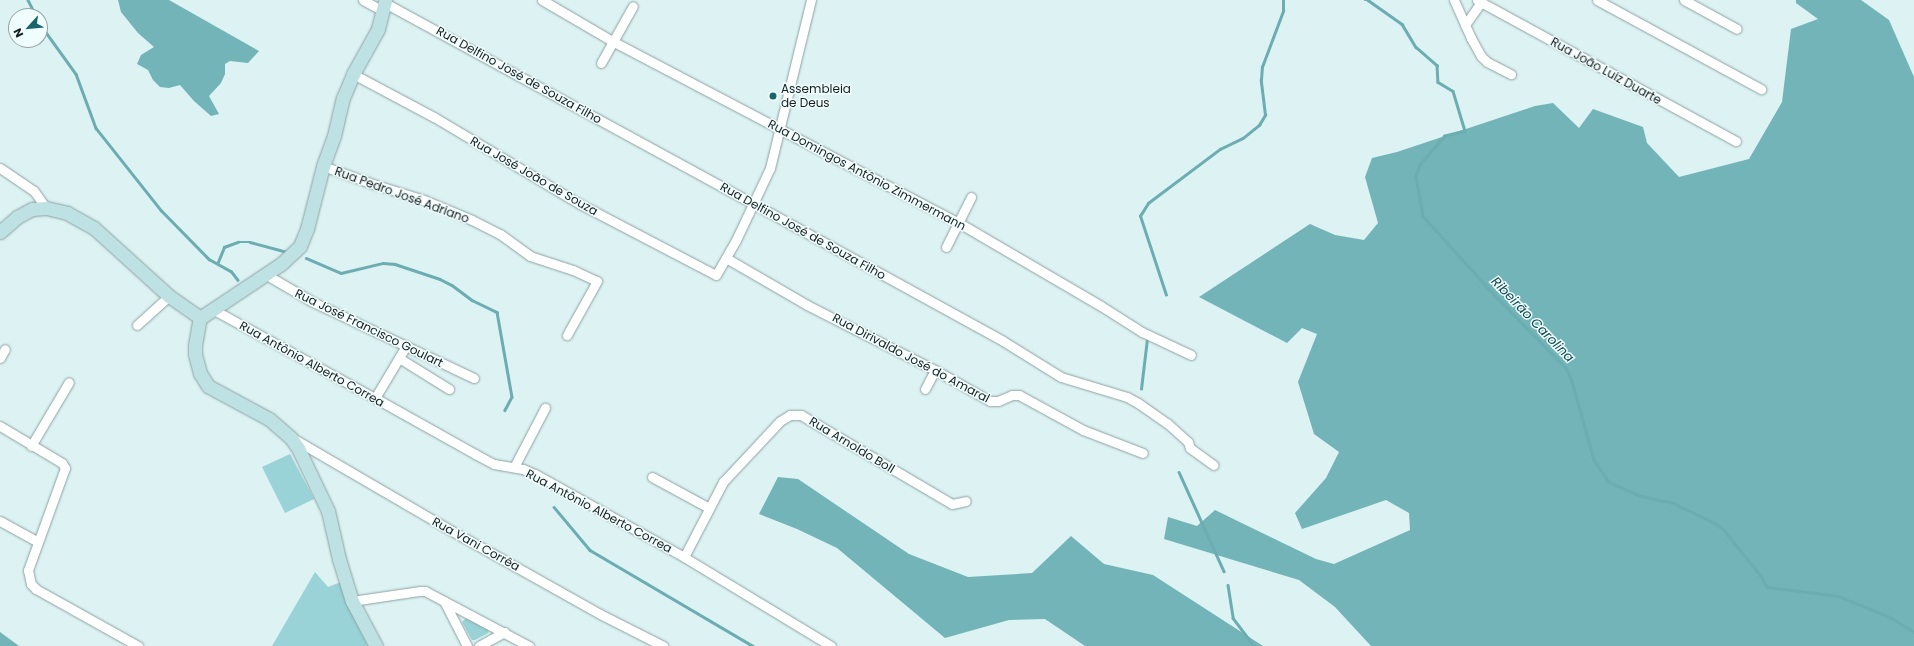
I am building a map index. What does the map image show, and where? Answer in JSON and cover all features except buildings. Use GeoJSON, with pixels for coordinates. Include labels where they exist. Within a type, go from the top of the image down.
{"type":"FeatureCollection","features":[{"type":"Feature","properties":{"kind":"street","name":"Rua Delfino José de Souza Filho"},"geometry":{"type":"LineString","coordinates":[[363,0],[384,5],[754,204],[1003,341],[1061,377],[1127,398],[1138,403],[1167,423],[1188,442],[1190,448],[1213,465]]}},
{"type":"Feature","properties":{"kind":"street","name":"Rua Domingos Antônio Zimmermann"},"geometry":{"type":"LineString","coordinates":[[542,0],[614,42],[959,223],[1101,306],[1142,332],[1191,355]]}},
{"type":"Feature","properties":{"kind":"street"},"geometry":{"type":"LineString","coordinates":[[726,258],[754,204],[772,162],[811,0]]}},
{"type":"Feature","properties":{"kind":"street"},"geometry":{"type":"LineString","coordinates":[[1454,0],[1481,56],[1487,62],[1511,74]]}},
{"type":"Feature","properties":{"kind":"street"},"geometry":{"type":"LineString","coordinates":[[1597,0],[1761,89]]}},
{"type":"Feature","properties":{"kind":"street"},"geometry":{"type":"LineString","coordinates":[[1684,0],[1737,30]]}},
{"type":"Feature","properties":{"kind":"street"},"geometry":{"type":"LineString","coordinates":[[1465,25],[1479,1]]}},
{"type":"Feature","properties":{"kind":"street","name":"Rua João Luiz Duarte"},"geometry":{"type":"LineString","coordinates":[[1479,1],[1736,141]]}},
{"type":"Feature","properties":{"kind":"street"},"geometry":{"type":"LineString","coordinates":[[200,318],[288,259],[300,246],[307,229],[323,166],[334,136],[343,98],[353,74],[373,39],[384,5]]}},
{"type":"Feature","properties":{"kind":"street"},"geometry":{"type":"LineString","coordinates":[[601,63],[633,6]]}},
{"type":"Feature","properties":{"kind":"street","name":"Rua José João de Souza"},"geometry":{"type":"LineString","coordinates":[[353,74],[434,117],[580,204],[716,276],[726,258]]}},
{"type":"Feature","properties":{"kind":"street","name":"Rua Pedro José Adriano"},"geometry":{"type":"LineString","coordinates":[[323,166],[424,200],[472,220],[500,234],[530,256],[572,270],[597,282],[568,335]]}},
{"type":"Feature","properties":{"kind":"street"},"geometry":{"type":"LineString","coordinates":[[0,168],[34,191],[46,208]]}},
{"type":"Feature","properties":{"kind":"street"},"geometry":{"type":"LineString","coordinates":[[946,247],[972,197]]}},
{"type":"Feature","properties":{"kind":"street"},"geometry":{"type":"LineString","coordinates":[[0,232],[24,212],[46,208],[67,213],[94,228],[169,296],[200,318]]}},
{"type":"Feature","properties":{"kind":"street","name":"Rua Dirivaldo José do Amaral"},"geometry":{"type":"LineString","coordinates":[[726,258],[803,302],[935,370],[990,401],[1012,395],[1019,395],[1083,430],[1144,453]]}},
{"type":"Feature","properties":{"kind":"street","name":"Rua José Francisco Goulart"},"geometry":{"type":"LineString","coordinates":[[265,274],[313,302],[474,378]]}},
{"type":"Feature","properties":{"kind":"street"},"geometry":{"type":"LineString","coordinates":[[137,325],[169,296]]}},
{"type":"Feature","properties":{"kind":"street","name":"Rua Antônio Alberto Correa"},"geometry":{"type":"LineString","coordinates":[[214,310],[494,464],[514,467],[535,474],[684,557],[831,646]]}},
{"type":"Feature","properties":{"kind":"street"},"geometry":{"type":"LineString","coordinates":[[200,318],[195,350],[201,378],[208,386],[219,393],[269,419],[291,438],[304,458],[328,511],[338,559],[352,601],[376,646]]}},
{"type":"Feature","properties":{"kind":"street"},"geometry":{"type":"LineString","coordinates":[[375,398],[406,346]]}},
{"type":"Feature","properties":{"kind":"street"},"geometry":{"type":"LineString","coordinates":[[0,358],[6,349]]}},
{"type":"Feature","properties":{"kind":"street"},"geometry":{"type":"LineString","coordinates":[[399,358],[449,389]]}},
{"type":"Feature","properties":{"kind":"street"},"geometry":{"type":"LineString","coordinates":[[925,388],[935,370]]}},
{"type":"Feature","properties":{"kind":"street"},"geometry":{"type":"LineString","coordinates":[[32,446],[69,382]]}},
{"type":"Feature","properties":{"kind":"street"},"geometry":{"type":"LineString","coordinates":[[514,467],[546,408]]}},
{"type":"Feature","properties":{"kind":"street","name":"Rua Arnoldo Boll"},"geometry":{"type":"LineString","coordinates":[[684,557],[723,482],[785,418],[795,414],[801,415],[952,504],[966,501]]}},
{"type":"Feature","properties":{"kind":"street"},"geometry":{"type":"LineString","coordinates":[[0,426],[62,463],[65,468],[28,570],[29,579],[36,589],[138,646]]}},
{"type":"Feature","properties":{"kind":"street","name":"Rua Vani Corrêa"},"geometry":{"type":"LineString","coordinates":[[291,438],[600,614],[663,646]]}},
{"type":"Feature","properties":{"kind":"street"},"geometry":{"type":"LineString","coordinates":[[652,477],[709,508]]}},
{"type":"Feature","properties":{"kind":"street"},"geometry":{"type":"LineString","coordinates":[[0,521],[38,542]]}},
{"type":"Feature","properties":{"kind":"street"},"geometry":{"type":"LineString","coordinates":[[352,601],[420,591],[444,601],[529,646]]}},
{"type":"Feature","properties":{"kind":"street"},"geometry":{"type":"LineString","coordinates":[[444,601],[467,646]]}},
{"type":"Feature","properties":{"kind":"street"},"geometry":{"type":"LineString","coordinates":[[479,646],[504,632]]}},
{"type":"Feature","properties":{"kind":"shaded area"},"geometry":{"type":"Polygon","coordinates":[[[118,0],[169,0],[259,51],[248,63],[230,61],[225,64],[225,74],[221,83],[209,96],[219,114],[211,116],[194,101],[180,85],[169,88],[160,87],[153,80],[148,70],[137,64],[141,55],[154,47],[138,33],[121,12],[118,0]]]}},
{"type":"Feature","properties":{"kind":"shaded area"},"geometry":{"type":"Polygon","coordinates":[[[1796,0],[1861,0],[1889,20],[1914,77],[1914,646],[1371,646],[1335,607],[1299,580],[1164,539],[1168,517],[1197,526],[1215,510],[1316,559],[1334,564],[1410,530],[1409,513],[1386,500],[1302,529],[1295,513],[1326,478],[1339,452],[1314,434],[1298,382],[1317,334],[1302,328],[1287,343],[1199,297],[1310,224],[1335,235],[1364,240],[1378,223],[1365,177],[1372,158],[1397,152],[1535,106],[1553,103],[1579,128],[1593,109],[1643,127],[1647,143],[1679,177],[1749,159],[1782,102],[1791,29],[1818,19],[1796,3],[1796,0]]]}},
{"type":"Feature","properties":{"kind":"shaded area"},"geometry":{"type":"Polygon","coordinates":[[[290,454],[314,499],[285,513],[262,467],[290,454]]]}},
{"type":"Feature","properties":{"kind":"shaded area"},"geometry":{"type":"Polygon","coordinates":[[[778,477],[798,479],[909,554],[968,577],[1032,573],[1071,536],[1104,564],[1153,575],[1263,646],[1085,646],[1045,619],[1009,620],[945,638],[837,548],[797,529],[759,514],[778,477]]]}},
{"type":"Feature","properties":{"kind":"shaded area"},"geometry":{"type":"Polygon","coordinates":[[[315,572],[328,587],[341,582],[347,603],[368,646],[272,646],[315,572]]]}},
{"type":"Feature","properties":{"kind":"shaded area"},"geometry":{"type":"Polygon","coordinates":[[[467,617],[489,628],[488,633],[475,640],[472,640],[462,622],[467,617]]]}},
{"type":"Feature","properties":{"kind":"shaded area"},"geometry":{"type":"Polygon","coordinates":[[[0,632],[19,646],[0,646],[0,632]]]}},
{"type":"Feature","properties":{"kind":"waterway"},"geometry":{"type":"LineString","coordinates":[[28,0],[32,8]]}},
{"type":"Feature","properties":{"kind":"waterway"},"geometry":{"type":"LineString","coordinates":[[1166,295],[1140,216],[1148,203],[1220,149],[1243,138],[1259,125],[1265,115],[1261,80],[1262,67],[1283,11],[1283,0]]}},
{"type":"Feature","properties":{"kind":"waterway","name":"Ribeirão Carolina"},"geometry":{"type":"LineString","coordinates":[[1365,0],[1368,0],[1402,24],[1416,47],[1437,65],[1438,82],[1453,91],[1465,131],[1445,136],[1420,165],[1416,176],[1423,216],[1488,288],[1566,368],[1572,381],[1594,460],[1609,482],[1641,496],[1673,503],[1715,523],[1723,529],[1761,576],[1767,587],[1838,596],[1890,617],[1914,632]]}},
{"type":"Feature","properties":{"kind":"waterway"},"geometry":{"type":"LineString","coordinates":[[48,35],[76,74],[96,128],[161,210],[209,259],[231,271],[238,280]]}},
{"type":"Feature","properties":{"kind":"waterway"},"geometry":{"type":"LineString","coordinates":[[218,262],[224,247],[238,242],[250,242],[287,252]]}},
{"type":"Feature","properties":{"kind":"waterway"},"geometry":{"type":"LineString","coordinates":[[306,258],[341,273],[383,263],[395,264],[440,279],[452,285],[472,300],[497,312],[512,397],[505,410]]}},
{"type":"Feature","properties":{"kind":"waterway"},"geometry":{"type":"LineString","coordinates":[[1141,389],[1147,339]]}},
{"type":"Feature","properties":{"kind":"waterway"},"geometry":{"type":"LineString","coordinates":[[1179,472],[1224,571]]}},
{"type":"Feature","properties":{"kind":"waterway"},"geometry":{"type":"LineString","coordinates":[[554,507],[590,550],[753,646]]}},
{"type":"Feature","properties":{"kind":"waterway"},"geometry":{"type":"LineString","coordinates":[[1228,585],[1233,618],[1254,646]]}},
{"type":"Feature","properties":{"kind":"place","name":"Assembleia de Deus"},"geometry":{"type":"Point","coordinates":[773,96]}}]}
